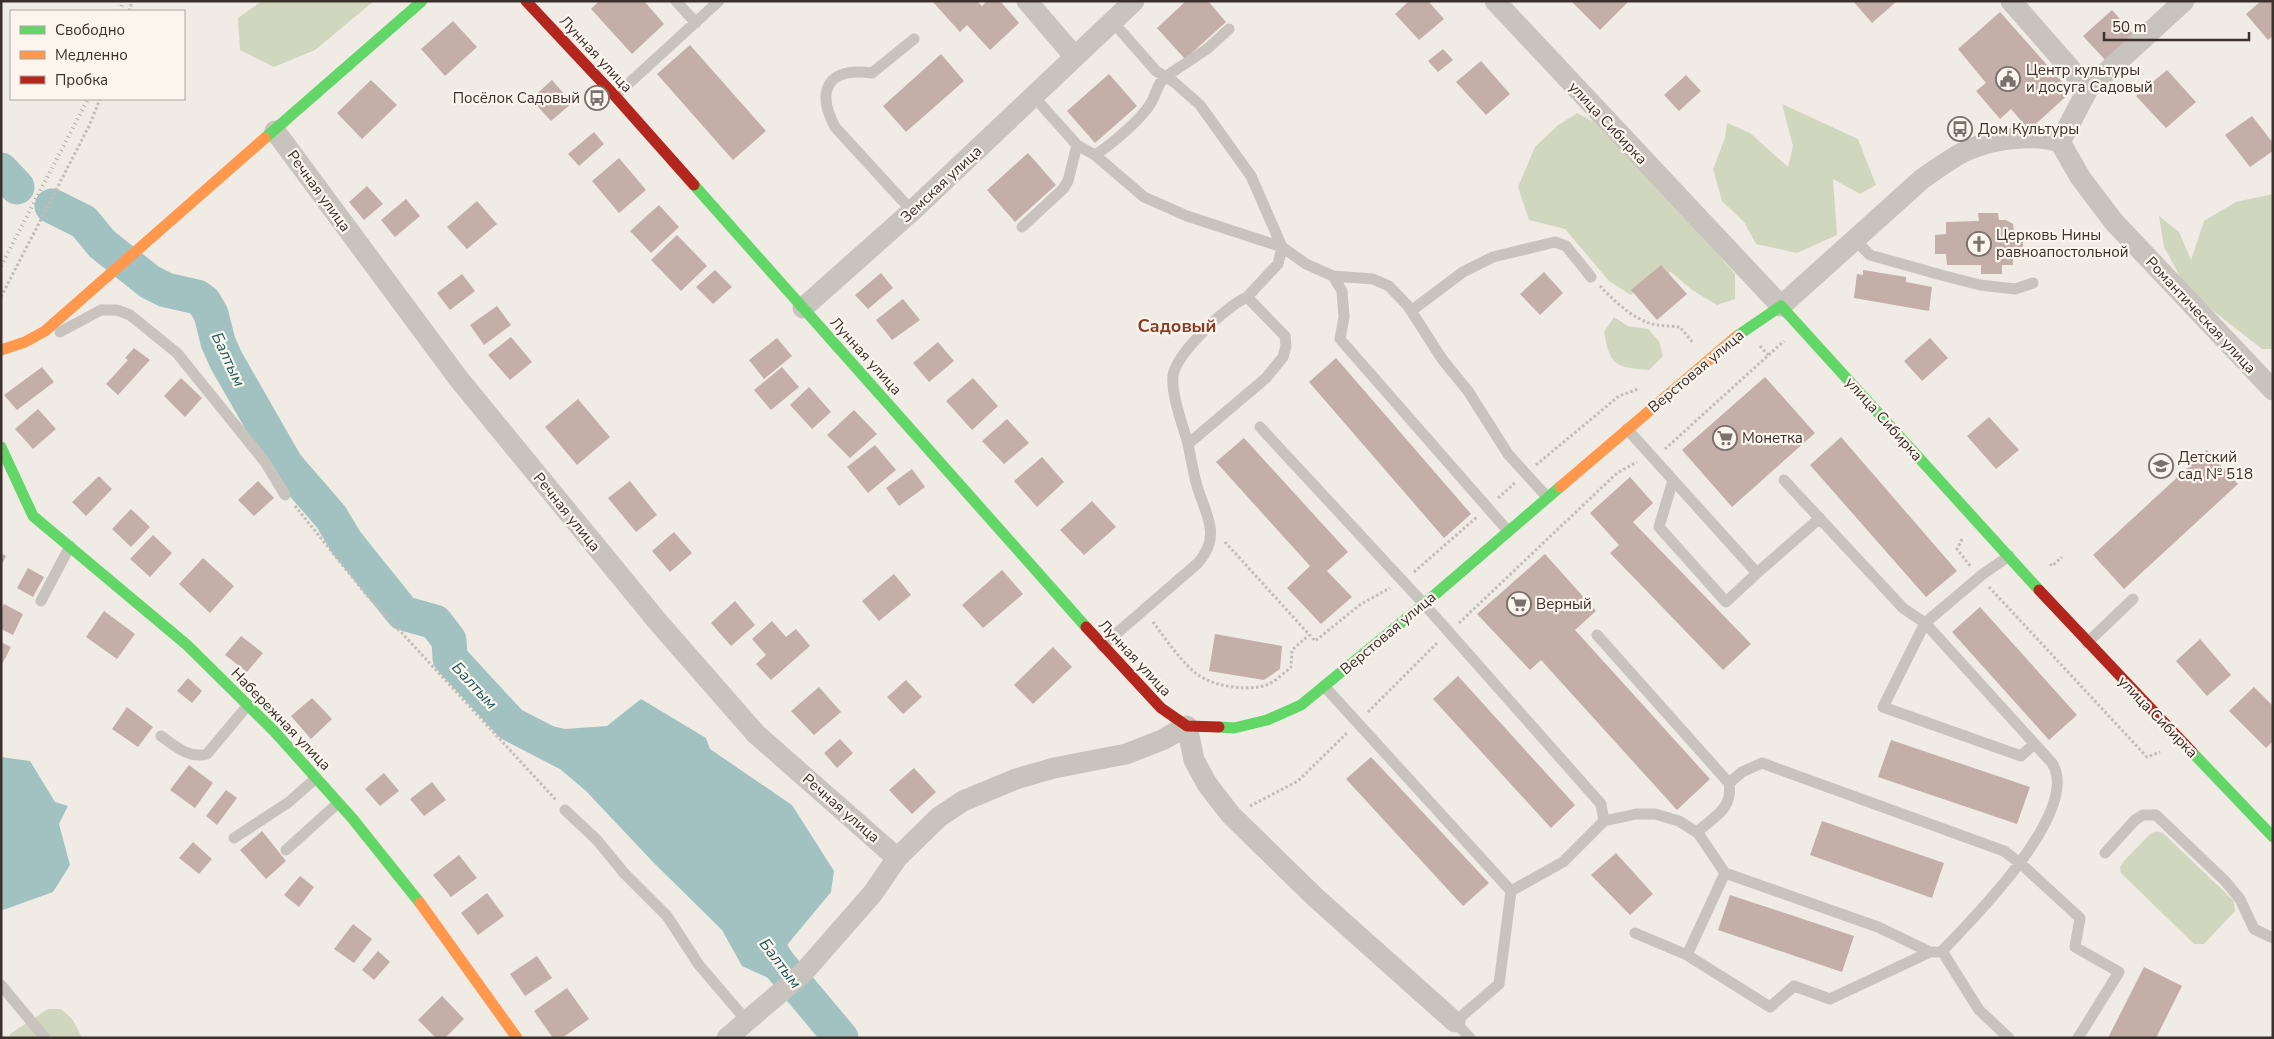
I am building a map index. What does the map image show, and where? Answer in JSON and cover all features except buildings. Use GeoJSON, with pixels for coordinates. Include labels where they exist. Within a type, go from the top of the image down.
{"type":"FeatureCollection","features":[{"type":"Feature","properties":{"kind":"street"},"geometry":{"type":"LineString","coordinates":[[1,350],[25,342],[44,330],[147,243],[422,1]]}},
{"type":"Feature","properties":{"kind":"street","name":"Лунная улица"},"geometry":{"type":"LineString","coordinates":[[526,1],[616,96],[1102,646],[1162,708],[1187,726]]}},
{"type":"Feature","properties":{"kind":"street"},"geometry":{"type":"LineString","coordinates":[[1027,1],[1075,57]]}},
{"type":"Feature","properties":{"kind":"street","name":"Земская улица"},"geometry":{"type":"LineString","coordinates":[[803,308],[1035,98],[1134,1]]}},
{"type":"Feature","properties":{"kind":"street","name":"улица Сибирка"},"geometry":{"type":"LineString","coordinates":[[1496,1],[1781,306],[2087,643],[2182,742],[2270,829]]}},
{"type":"Feature","properties":{"kind":"street"},"geometry":{"type":"LineString","coordinates":[[2011,1],[2088,89]]}},
{"type":"Feature","properties":{"kind":"street"},"geometry":{"type":"LineString","coordinates":[[2060,142],[2088,89],[2184,1]]}},
{"type":"Feature","properties":{"kind":"street","name":"Речная улица"},"geometry":{"type":"LineString","coordinates":[[275,131],[458,378],[658,622],[756,734],[897,858]]}},
{"type":"Feature","properties":{"kind":"street","name":"Верстовая улица"},"geometry":{"type":"LineString","coordinates":[[1187,726],[1234,728],[1267,720],[1301,705],[1424,604],[1735,337],[1781,306],[1922,179],[1968,150],[1986,144],[2044,137],[2060,142]]}},
{"type":"Feature","properties":{"kind":"street","name":"Романтическая улица"},"geometry":{"type":"LineString","coordinates":[[2060,142],[2080,178],[2114,222],[2273,390]]}},
{"type":"Feature","properties":{"kind":"street","name":"Набережная улица"},"geometry":{"type":"LineString","coordinates":[[1,447],[33,516],[187,645],[248,705],[316,778],[438,926],[517,1038]]}},
{"type":"Feature","properties":{"kind":"street"},"geometry":{"type":"LineString","coordinates":[[727,1038],[803,973],[873,893],[897,858],[939,817],[963,801],[987,790],[1054,768],[1126,754],[1162,740],[1187,726],[1194,760],[1206,784],[1228,811],[1316,898],[1455,1022]]}},
{"type":"Feature","properties":{"kind":"lane"},"geometry":{"type":"LineString","coordinates":[[676,1],[696,22]]}},
{"type":"Feature","properties":{"kind":"lane"},"geometry":{"type":"LineString","coordinates":[[616,96],[719,1]]}},
{"type":"Feature","properties":{"kind":"lane"},"geometry":{"type":"LineString","coordinates":[[1102,646],[1206,554],[1212,527],[1197,486],[1172,378],[1175,367],[1181,358],[1220,316],[1236,302],[1247,297],[1278,264],[1282,247],[1250,176],[1234,149],[1200,105],[1156,70],[1113,22]]}},
{"type":"Feature","properties":{"kind":"lane"},"geometry":{"type":"LineString","coordinates":[[1095,155],[1144,112],[1152,101],[1159,82],[1207,49],[1228,29]]}},
{"type":"Feature","properties":{"kind":"lane"},"geometry":{"type":"LineString","coordinates":[[912,211],[835,127],[826,111],[826,97],[830,82],[843,73],[857,71],[872,73],[914,39]]}},
{"type":"Feature","properties":{"kind":"lane"},"geometry":{"type":"LineString","coordinates":[[1035,98],[1077,145],[1095,155],[1144,197],[1187,216],[1282,247],[1306,264],[1333,276],[1373,279],[1389,286],[1411,311],[1442,359],[1468,391],[1508,454],[1547,497]]}},
{"type":"Feature","properties":{"kind":"lane"},"geometry":{"type":"LineString","coordinates":[[1022,227],[1064,189],[1077,145]]}},
{"type":"Feature","properties":{"kind":"lane"},"geometry":{"type":"LineString","coordinates":[[1855,240],[1870,255],[1980,285],[2015,289],[2033,283]]}},
{"type":"Feature","properties":{"kind":"lane"},"geometry":{"type":"LineString","coordinates":[[1411,311],[1463,272],[1493,257],[1555,242],[1566,246],[1591,277]]}},
{"type":"Feature","properties":{"kind":"lane"},"geometry":{"type":"LineString","coordinates":[[1333,276],[1342,291],[1344,317],[1340,339],[1508,531]]}},
{"type":"Feature","properties":{"kind":"lane"},"geometry":{"type":"LineString","coordinates":[[1188,444],[1266,378],[1283,357],[1286,346],[1285,336],[1247,297]]}},
{"type":"Feature","properties":{"kind":"lane"},"geometry":{"type":"LineString","coordinates":[[44,330],[50,334],[62,331],[101,310],[116,310],[130,315],[176,353],[265,462],[285,495]]}},
{"type":"Feature","properties":{"kind":"lane"},"geometry":{"type":"LineString","coordinates":[[1260,426],[1424,604],[1601,804],[1604,822]]}},
{"type":"Feature","properties":{"kind":"lane"},"geometry":{"type":"LineString","coordinates":[[1627,429],[1758,573]]}},
{"type":"Feature","properties":{"kind":"lane"},"geometry":{"type":"LineString","coordinates":[[1674,480],[1659,527],[1726,602],[1820,518]]}},
{"type":"Feature","properties":{"kind":"lane"},"geometry":{"type":"LineString","coordinates":[[1635,933],[1686,955],[1770,1007],[1794,986],[1830,999],[1936,952],[2020,863],[2044,828],[2058,781],[2057,771],[2052,762],[1925,623],[1903,608],[1784,480]]}},
{"type":"Feature","properties":{"kind":"lane"},"geometry":{"type":"LineString","coordinates":[[41,601],[70,546]]}},
{"type":"Feature","properties":{"kind":"lane"},"geometry":{"type":"LineString","coordinates":[[2009,556],[1979,577],[1925,623],[1883,707],[2021,756],[2034,744]]}},
{"type":"Feature","properties":{"kind":"lane"},"geometry":{"type":"LineString","coordinates":[[2087,643],[2132,598]]}},
{"type":"Feature","properties":{"kind":"lane"},"geometry":{"type":"LineString","coordinates":[[1597,635],[1729,783],[1731,795],[1727,805],[1697,832]]}},
{"type":"Feature","properties":{"kind":"lane"},"geometry":{"type":"LineString","coordinates":[[1324,686],[1511,891]]}},
{"type":"Feature","properties":{"kind":"lane"},"geometry":{"type":"LineString","coordinates":[[161,736],[178,749],[198,757],[207,754],[248,705]]}},
{"type":"Feature","properties":{"kind":"lane"},"geometry":{"type":"LineString","coordinates":[[1729,783],[1742,772],[1762,763],[2004,851],[2020,863],[2080,918],[2075,947],[2119,972],[2078,1038]]}},
{"type":"Feature","properties":{"kind":"lane"},"geometry":{"type":"LineString","coordinates":[[234,838],[289,802],[316,778]]}},
{"type":"Feature","properties":{"kind":"lane"},"geometry":{"type":"LineString","coordinates":[[286,850],[338,803]]}},
{"type":"Feature","properties":{"kind":"lane"},"geometry":{"type":"LineString","coordinates":[[565,810],[597,840],[624,873],[667,916],[699,966],[747,1020]]}},
{"type":"Feature","properties":{"kind":"lane"},"geometry":{"type":"LineString","coordinates":[[1511,891],[1563,862],[1604,822],[1636,814],[1655,814],[1679,822],[1697,832],[1725,873],[1878,927],[1936,952],[1979,1010],[2010,1038]]}},
{"type":"Feature","properties":{"kind":"lane"},"geometry":{"type":"LineString","coordinates":[[2105,853],[2135,820],[2144,815],[2156,815],[2225,881],[2240,899],[2254,929],[2273,938]]}},
{"type":"Feature","properties":{"kind":"lane"},"geometry":{"type":"LineString","coordinates":[[1686,955],[1725,873]]}},
{"type":"Feature","properties":{"kind":"lane"},"geometry":{"type":"LineString","coordinates":[[1470,1038],[1455,1022],[1498,984],[1511,891]]}},
{"type":"Feature","properties":{"kind":"lane"},"geometry":{"type":"LineString","coordinates":[[2,987],[44,1038]]}},
{"type":"Feature","properties":{"kind":"path"},"geometry":{"type":"LineString","coordinates":[[1,297],[89,126],[100,100]]}},
{"type":"Feature","properties":{"kind":"path"},"geometry":{"type":"LineString","coordinates":[[1591,277],[1622,306],[1639,318],[1653,324],[1680,327],[1693,343]]}},
{"type":"Feature","properties":{"kind":"path"},"geometry":{"type":"LineString","coordinates":[[1228,811],[1248,807],[1298,780],[1327,754],[1449,632],[1617,473],[1627,466],[1640,461],[1654,459],[1784,340]]}},
{"type":"Feature","properties":{"kind":"path"},"geometry":{"type":"LineString","coordinates":[[285,495],[365,593],[565,810]]}},
{"type":"Feature","properties":{"kind":"path"},"geometry":{"type":"LineString","coordinates":[[1964,537],[1956,549],[1979,577],[2147,757],[2182,742]]}},
{"type":"Feature","properties":{"kind":"path"},"geometry":{"type":"LineString","coordinates":[[1144,610],[1193,671],[1206,680],[1230,686],[1259,688],[1278,679],[1291,668],[1292,650],[1309,635]]}},
{"type":"Feature","properties":{"kind":"green space"},"geometry":{"type":"Polygon","coordinates":[[[262,1],[374,1],[315,50],[274,67],[240,50],[238,18],[262,1]]]}},
{"type":"Feature","properties":{"kind":"green space"},"geometry":{"type":"Polygon","coordinates":[[[1782,104],[1858,139],[1876,185],[1860,194],[1833,179],[1837,235],[1797,253],[1756,244],[1744,222],[1722,201],[1713,169],[1725,138],[1727,123],[1750,133],[1788,167],[1793,146],[1782,104]]]}},
{"type":"Feature","properties":{"kind":"green space"},"geometry":{"type":"Polygon","coordinates":[[[1577,113],[1594,122],[1700,233],[1735,274],[1735,299],[1717,305],[1692,290],[1671,272],[1649,280],[1631,295],[1609,281],[1565,229],[1529,220],[1518,187],[1535,147],[1557,126],[1577,113]]]}},
{"type":"Feature","properties":{"kind":"green space"},"geometry":{"type":"Polygon","coordinates":[[[2273,194],[2273,349],[2262,349],[2188,291],[2164,247],[2159,216],[2179,232],[2191,260],[2204,221],[2236,202],[2273,194]]]}},
{"type":"Feature","properties":{"kind":"green space"},"geometry":{"type":"Polygon","coordinates":[[[1614,317],[1628,326],[1648,329],[1659,341],[1663,356],[1649,370],[1622,366],[1612,359],[1604,332],[1614,317]]]}},
{"type":"Feature","properties":{"kind":"green space"},"geometry":{"type":"Polygon","coordinates":[[[2156,831],[2163,833],[2234,901],[2235,911],[2204,944],[2194,944],[2121,873],[2120,867],[2124,861],[2150,834],[2156,831]]]}},
{"type":"Feature","properties":{"kind":"green space"},"geometry":{"type":"Polygon","coordinates":[[[48,1009],[61,1009],[73,1020],[82,1038],[10,1038],[10,1034],[48,1009]]]}},
{"type":"Feature","properties":{"kind":"water"},"geometry":{"type":"Polygon","coordinates":[[[641,699],[706,738],[710,749],[792,805],[834,871],[831,892],[787,945],[787,968],[775,981],[742,966],[722,930],[653,862],[586,791],[520,735],[526,720],[565,729],[607,726],[641,699]]]}},
{"type":"Feature","properties":{"kind":"water"},"geometry":{"type":"Polygon","coordinates":[[[1,757],[30,761],[55,802],[68,806],[59,824],[70,865],[53,892],[3,910],[1,910],[1,757]]]}},
{"type":"Feature","properties":{"kind":"waterway","name":"Балтым"},"geometry":{"type":"LineString","coordinates":[[1,170],[17,187]]}},
{"type":"Feature","properties":{"kind":"waterway","name":"Балтым"},"geometry":{"type":"LineString","coordinates":[[52,206],[84,222],[102,244],[150,282],[166,290],[197,297],[204,302],[211,314],[218,342],[226,360],[286,465],[331,517],[346,542],[403,613],[435,622],[449,640],[450,658],[511,724],[565,752]]}},
{"type":"Feature","properties":{"kind":"waterway","name":"Балтым"},"geometry":{"type":"LineString","coordinates":[[758,931],[778,963],[841,1038]]}},
{"type":"Feature","properties":{"kind":"railway"},"geometry":{"type":"LineString","coordinates":[[120,10],[123,1]]}},
{"type":"Feature","properties":{"kind":"railway"},"geometry":{"type":"LineString","coordinates":[[1,266],[87,100]]}},
{"type":"Feature","properties":{"kind":"traffic: fast"},"geometry":{"type":"LineString","coordinates":[[265,138],[422,1]]}},
{"type":"Feature","properties":{"kind":"traffic: fast"},"geometry":{"type":"LineString","coordinates":[[694,185],[1086,627]]}},
{"type":"Feature","properties":{"kind":"traffic: fast"},"geometry":{"type":"LineString","coordinates":[[1737,336],[1781,306],[2039,590]]}},
{"type":"Feature","properties":{"kind":"traffic: fast"},"geometry":{"type":"LineString","coordinates":[[1,447],[33,516],[187,645],[274,731],[352,818],[420,903]]}},
{"type":"Feature","properties":{"kind":"traffic: fast"},"geometry":{"type":"LineString","coordinates":[[1219,727],[1234,728],[1267,720],[1301,705],[1424,604],[1560,487]]}},
{"type":"Feature","properties":{"kind":"traffic: fast"},"geometry":{"type":"LineString","coordinates":[[2192,752],[2273,837]]}},
{"type":"Feature","properties":{"kind":"traffic: slow"},"geometry":{"type":"LineString","coordinates":[[1,350],[25,342],[45,331],[265,138]]}},
{"type":"Feature","properties":{"kind":"traffic: slow"},"geometry":{"type":"LineString","coordinates":[[1560,487],[1737,336]]}},
{"type":"Feature","properties":{"kind":"traffic: slow"},"geometry":{"type":"LineString","coordinates":[[420,903],[517,1038]]}},
{"type":"Feature","properties":{"kind":"traffic: jam"},"geometry":{"type":"LineString","coordinates":[[526,1],[615,96],[694,185]]}},
{"type":"Feature","properties":{"kind":"traffic: jam"},"geometry":{"type":"LineString","coordinates":[[2039,590],[2192,752]]}},
{"type":"Feature","properties":{"kind":"traffic: jam"},"geometry":{"type":"LineString","coordinates":[[1086,627],[1161,708],[1187,726],[1219,727]]}},
{"type":"Feature","properties":{"kind":"place","name":"Центр культуры и досуга Садовый"},"geometry":{"type":"Point","coordinates":[2008,79]}},
{"type":"Feature","properties":{"kind":"place","name":"Посёлок Садовый"},"geometry":{"type":"Point","coordinates":[597,98]}},
{"type":"Feature","properties":{"kind":"place","name":"Дом Культуры"},"geometry":{"type":"Point","coordinates":[1960,129]}},
{"type":"Feature","properties":{"kind":"place","name":"Церковь Нины равноапостольной"},"geometry":{"type":"Point","coordinates":[1979,244]}},
{"type":"Feature","properties":{"kind":"place","name":"Монетка"},"geometry":{"type":"Point","coordinates":[1725,438]}},
{"type":"Feature","properties":{"kind":"place","name":"Детский сад № 518"},"geometry":{"type":"Point","coordinates":[2161,466]}},
{"type":"Feature","properties":{"kind":"place","name":"Верный"},"geometry":{"type":"Point","coordinates":[1519,604]}},
{"type":"Feature","properties":{"kind":"district","name":"Садовый"},"geometry":{"type":"Point","coordinates":[1177,326]}}]}
